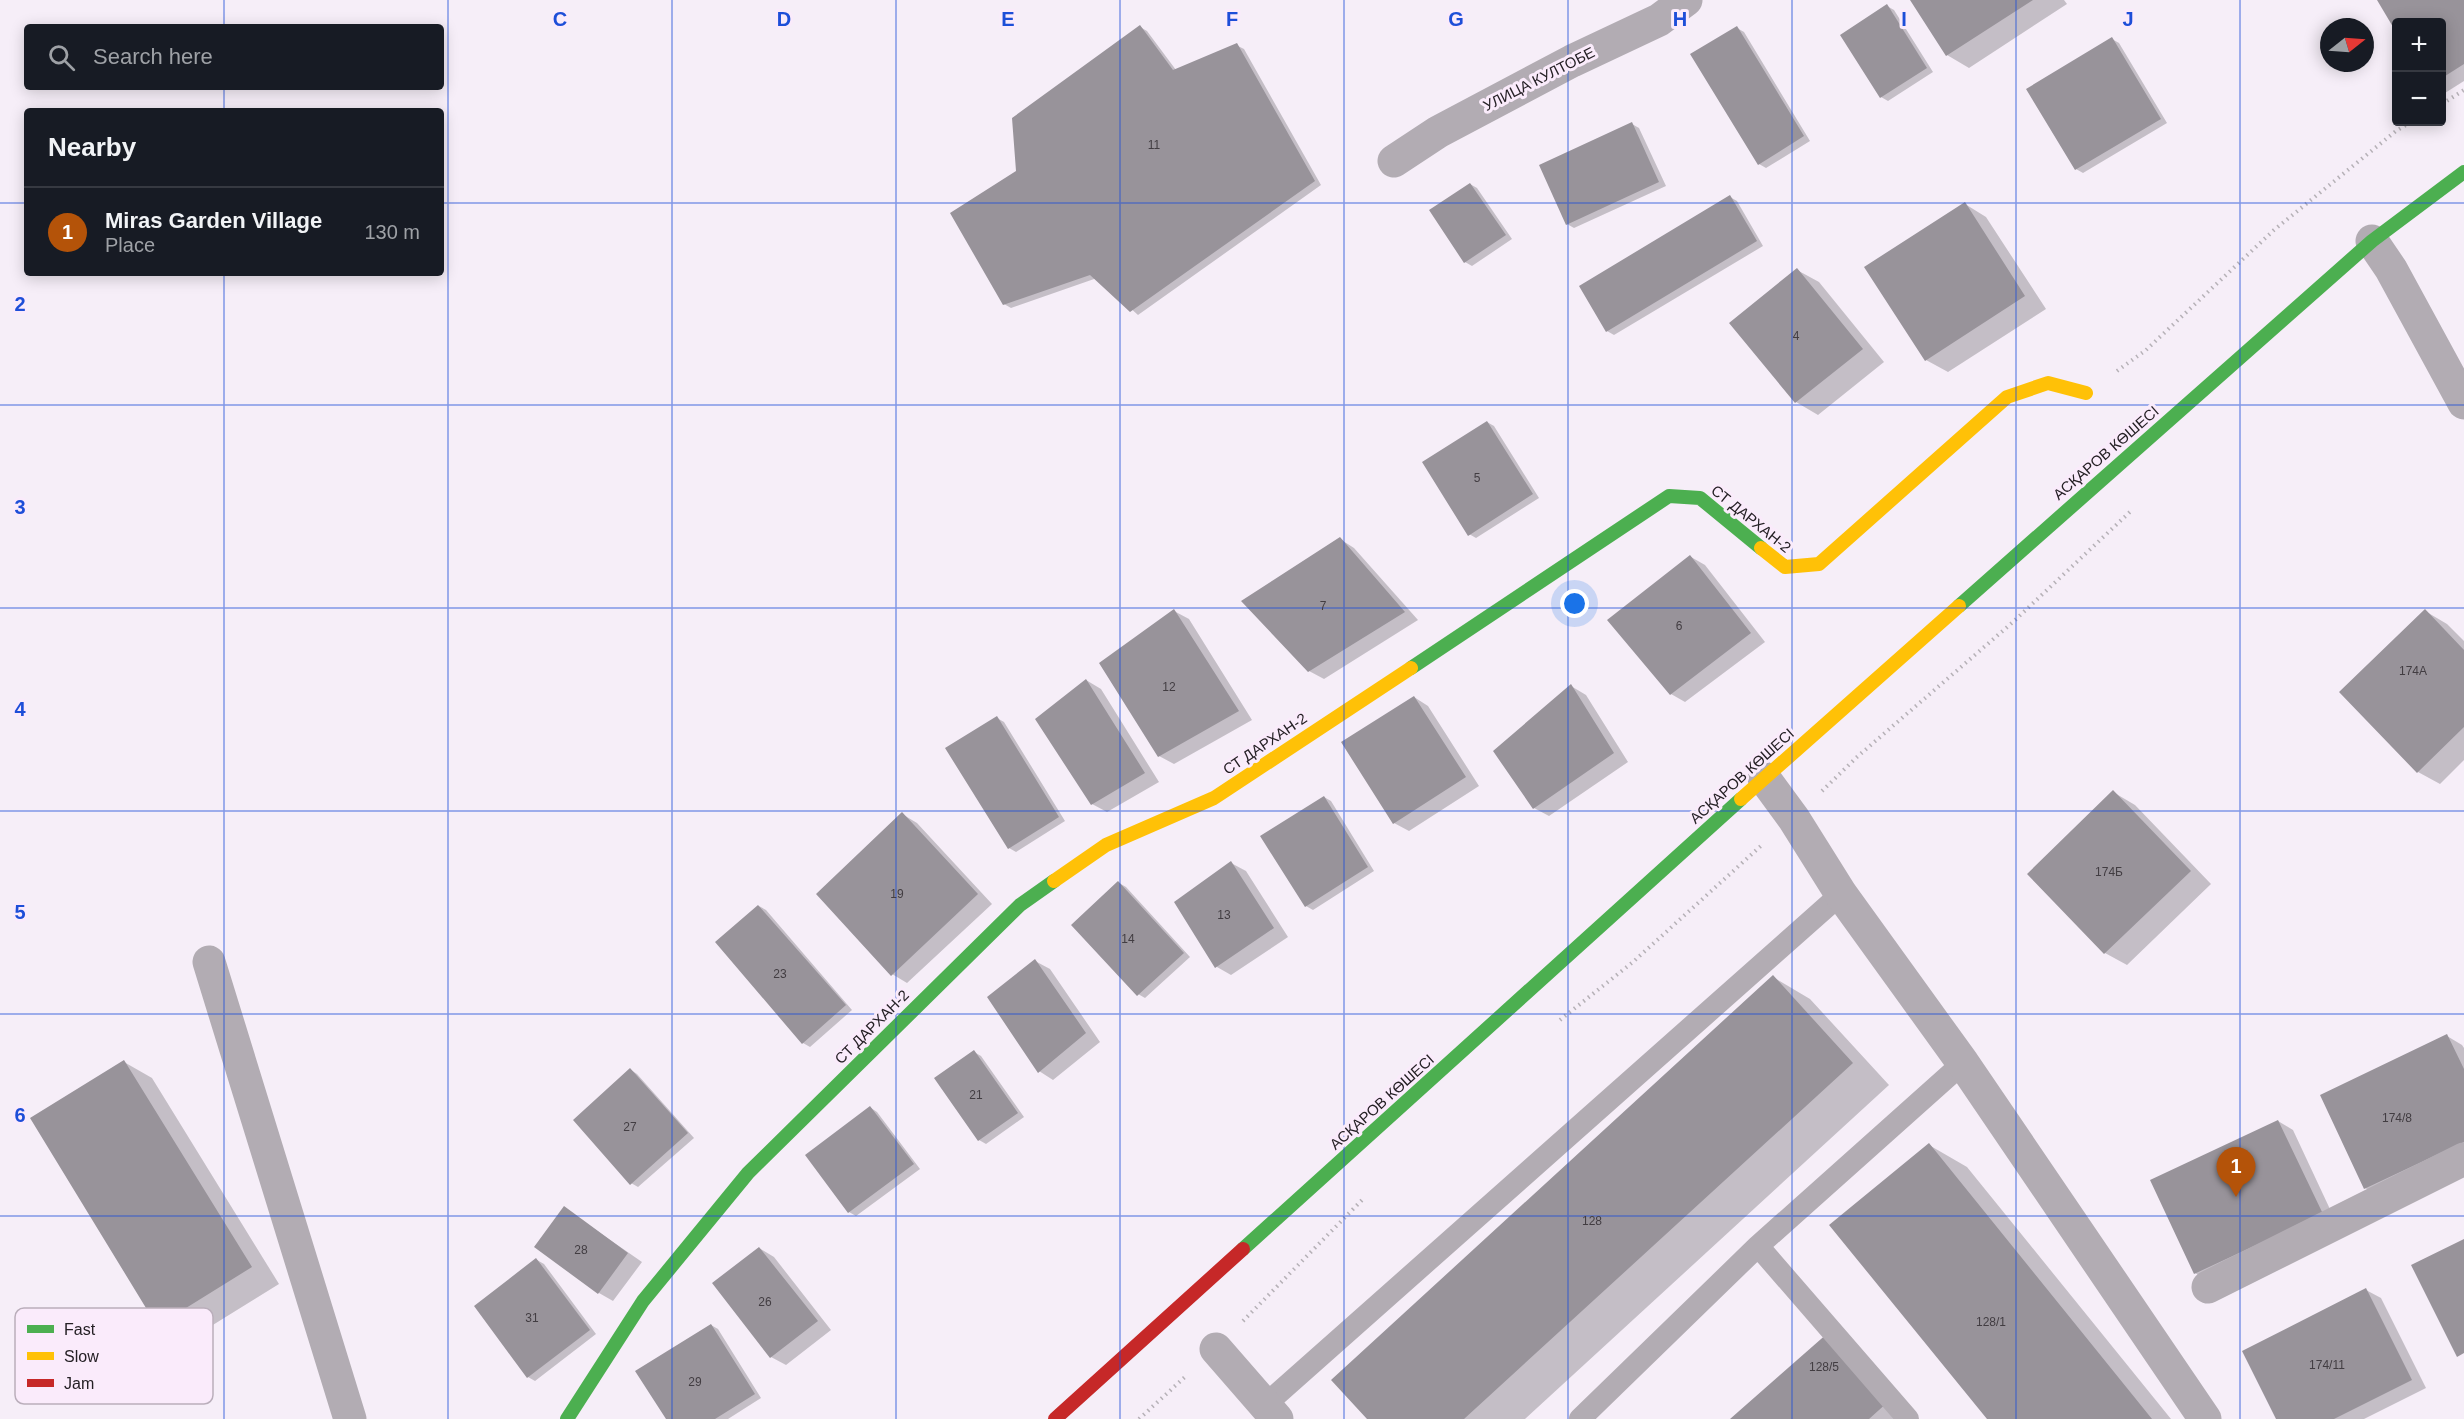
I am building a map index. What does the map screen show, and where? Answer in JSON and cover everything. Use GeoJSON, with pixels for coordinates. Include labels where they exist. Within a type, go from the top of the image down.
{"type":"FeatureCollection","features":[{"type":"Feature","properties":{"kind":"street","name":"УЛИЦА КУЛТОБЕ"},"geometry":{"type":"LineString","coordinates":[[1394,161],[1438,132],[1572,61],[1659,20],[1686,0]]}},
{"type":"Feature","properties":{"kind":"street","name":"АСҚАРОВ КӨШЕСІ"},"geometry":{"type":"LineString","coordinates":[[1055,1419],[1764,778],[2372,240],[2464,172]]}},
{"type":"Feature","properties":{"kind":"street"},"geometry":{"type":"LineString","coordinates":[[2372,240],[2391,269],[2464,403]]}},
{"type":"Feature","properties":{"kind":"street","name":"СТ ДАРХАН-2"},"geometry":{"type":"LineString","coordinates":[[567,1419],[643,1301],[748,1173],[1020,905],[1106,845],[1214,798],[1669,496],[1700,498],[1785,567],[1819,564],[2007,398],[2048,383],[2086,393]]}},
{"type":"Feature","properties":{"kind":"street"},"geometry":{"type":"LineString","coordinates":[[1764,778],[1794,819],[1841,894],[1963,1063],[2205,1419]]}},
{"type":"Feature","properties":{"kind":"street"},"geometry":{"type":"LineString","coordinates":[[209,962],[350,1419]]}},
{"type":"Feature","properties":{"kind":"street"},"geometry":{"type":"LineString","coordinates":[[2208,1287],[2464,1159]]}},
{"type":"Feature","properties":{"kind":"street"},"geometry":{"type":"LineString","coordinates":[[1216,1349],[1271,1412]]}},
{"type":"Feature","properties":{"kind":"lane"},"geometry":{"type":"LineString","coordinates":[[1271,1412],[1841,894]]}},
{"type":"Feature","properties":{"kind":"lane"},"geometry":{"type":"LineString","coordinates":[[1580,1419],[1758,1246],[1963,1063]]}},
{"type":"Feature","properties":{"kind":"lane"},"geometry":{"type":"LineString","coordinates":[[1758,1246],[1908,1419]]}},
{"type":"Feature","properties":{"kind":"path"},"geometry":{"type":"LineString","coordinates":[[2446,101],[2464,90]]}},
{"type":"Feature","properties":{"kind":"path"},"geometry":{"type":"LineString","coordinates":[[2146,350],[2274,230],[2404,126]]}},
{"type":"Feature","properties":{"kind":"path"},"geometry":{"type":"LineString","coordinates":[[1552,1026],[1633,962],[1794,819],[1857,757],[2013,622],[2134,509]]}},
{"type":"Feature","properties":{"kind":"path"},"geometry":{"type":"LineString","coordinates":[[1139,1419],[1216,1349],[1371,1191]]}},
{"type":"Feature","properties":{"kind":"building"},"geometry":{"type":"Polygon","coordinates":[[[1910,0],[2033,0],[1946,56],[1910,0]]]}},
{"type":"Feature","properties":{"kind":"building"},"geometry":{"type":"Polygon","coordinates":[[[2377,0],[2464,0],[2464,64],[2446,75],[2446,18],[2392,18],[2392,25],[2377,0]]]}},
{"type":"Feature","properties":{"kind":"building"},"geometry":{"type":"Polygon","coordinates":[[[1887,4],[1927,68],[1880,98],[1840,35],[1887,4]]]}},
{"type":"Feature","properties":{"kind":"building"},"geometry":{"type":"Polygon","coordinates":[[[1140,25],[1173,70],[1237,43],[1315,181],[1130,312],[1090,275],[1003,305],[950,213],[1016,171],[1012,118],[1140,25]]]}},
{"type":"Feature","properties":{"kind":"building"},"geometry":{"type":"Polygon","coordinates":[[[1737,26],[1804,136],[1758,165],[1690,54],[1737,26]]]}},
{"type":"Feature","properties":{"kind":"building"},"geometry":{"type":"Polygon","coordinates":[[[2112,37],[2161,119],[2075,170],[2026,89],[2112,37]]]}},
{"type":"Feature","properties":{"kind":"building"},"geometry":{"type":"Polygon","coordinates":[[[1632,122],[1659,182],[1566,225],[1539,165],[1632,122]]]}},
{"type":"Feature","properties":{"kind":"building"},"geometry":{"type":"Polygon","coordinates":[[[1470,183],[1506,235],[1464,263],[1429,210],[1470,183]]]}},
{"type":"Feature","properties":{"kind":"building"},"geometry":{"type":"Polygon","coordinates":[[[1730,195],[1757,241],[1606,332],[1579,286],[1730,195]]]}},
{"type":"Feature","properties":{"kind":"building"},"geometry":{"type":"Polygon","coordinates":[[[1965,202],[2025,296],[1925,361],[1864,267],[1965,202]]]}},
{"type":"Feature","properties":{"kind":"building"},"geometry":{"type":"Polygon","coordinates":[[[1797,268],[1863,349],[1795,403],[1729,323],[1797,268]]]}},
{"type":"Feature","properties":{"kind":"building"},"geometry":{"type":"Polygon","coordinates":[[[1487,421],[1533,494],[1468,536],[1422,462],[1487,421]]]}},
{"type":"Feature","properties":{"kind":"building"},"geometry":{"type":"Polygon","coordinates":[[[1340,537],[1405,612],[1308,672],[1241,601],[1340,537]]]}},
{"type":"Feature","properties":{"kind":"building"},"geometry":{"type":"Polygon","coordinates":[[[1690,555],[1751,633],[1670,695],[1607,620],[1690,555]]]}},
{"type":"Feature","properties":{"kind":"building"},"geometry":{"type":"Polygon","coordinates":[[[1174,609],[1239,711],[1158,757],[1099,663],[1174,609]]]}},
{"type":"Feature","properties":{"kind":"building"},"geometry":{"type":"Polygon","coordinates":[[[2425,609],[2464,650],[2464,727],[2417,773],[2339,692],[2425,609]]]}},
{"type":"Feature","properties":{"kind":"building"},"geometry":{"type":"Polygon","coordinates":[[[1086,679],[1145,773],[1091,805],[1035,719],[1086,679]]]}},
{"type":"Feature","properties":{"kind":"building"},"geometry":{"type":"Polygon","coordinates":[[[1571,684],[1614,753],[1533,809],[1493,751],[1571,684]]]}},
{"type":"Feature","properties":{"kind":"building"},"geometry":{"type":"Polygon","coordinates":[[[1414,696],[1466,777],[1393,824],[1341,742],[1414,696]]]}},
{"type":"Feature","properties":{"kind":"building"},"geometry":{"type":"Polygon","coordinates":[[[997,716],[1059,817],[1008,849],[945,748],[997,716]]]}},
{"type":"Feature","properties":{"kind":"building"},"geometry":{"type":"Polygon","coordinates":[[[2113,790],[2191,871],[2104,954],[2027,874],[2113,790]]]}},
{"type":"Feature","properties":{"kind":"building"},"geometry":{"type":"Polygon","coordinates":[[[1324,796],[1368,867],[1305,907],[1260,836],[1324,796]]]}},
{"type":"Feature","properties":{"kind":"building"},"geometry":{"type":"Polygon","coordinates":[[[902,812],[978,894],[891,976],[816,894],[902,812]]]}},
{"type":"Feature","properties":{"kind":"building"},"geometry":{"type":"Polygon","coordinates":[[[1231,861],[1274,928],[1215,968],[1174,902],[1231,861]]]}},
{"type":"Feature","properties":{"kind":"building"},"geometry":{"type":"Polygon","coordinates":[[[1118,881],[1184,953],[1137,996],[1071,925],[1118,881]]]}},
{"type":"Feature","properties":{"kind":"building"},"geometry":{"type":"Polygon","coordinates":[[[758,905],[846,1005],[802,1044],[715,942],[758,905]]]}},
{"type":"Feature","properties":{"kind":"building"},"geometry":{"type":"Polygon","coordinates":[[[1035,959],[1086,1033],[1038,1073],[987,997],[1035,959]]]}},
{"type":"Feature","properties":{"kind":"building"},"geometry":{"type":"Polygon","coordinates":[[[1773,975],[1853,1063],[1464,1419],[1367,1419],[1331,1380],[1773,975]]]}},
{"type":"Feature","properties":{"kind":"building"},"geometry":{"type":"Polygon","coordinates":[[[2447,1034],[2464,1069],[2464,1142],[2364,1189],[2320,1095],[2447,1034]]]}},
{"type":"Feature","properties":{"kind":"building"},"geometry":{"type":"Polygon","coordinates":[[[974,1050],[1018,1113],[978,1141],[934,1078],[974,1050]]]}},
{"type":"Feature","properties":{"kind":"building"},"geometry":{"type":"Polygon","coordinates":[[[124,1060],[252,1267],[186,1308],[146,1308],[30,1118],[124,1060]]]}},
{"type":"Feature","properties":{"kind":"building"},"geometry":{"type":"Polygon","coordinates":[[[630,1068],[688,1133],[630,1185],[573,1120],[630,1068]]]}},
{"type":"Feature","properties":{"kind":"building"},"geometry":{"type":"Polygon","coordinates":[[[870,1106],[914,1164],[848,1213],[805,1155],[870,1106]]]}},
{"type":"Feature","properties":{"kind":"building"},"geometry":{"type":"Polygon","coordinates":[[[2278,1120],[2323,1214],[2194,1274],[2150,1180],[2278,1120]]]}},
{"type":"Feature","properties":{"kind":"building"},"geometry":{"type":"Polygon","coordinates":[[[1929,1143],[2152,1419],[1987,1419],[1829,1225],[1929,1143]]]}},
{"type":"Feature","properties":{"kind":"building"},"geometry":{"type":"Polygon","coordinates":[[[564,1206],[628,1253],[598,1294],[534,1247],[564,1206]]]}},
{"type":"Feature","properties":{"kind":"building"},"geometry":{"type":"Polygon","coordinates":[[[2464,1239],[2464,1353],[2457,1357],[2411,1265],[2464,1239]]]}},
{"type":"Feature","properties":{"kind":"building"},"geometry":{"type":"Polygon","coordinates":[[[759,1247],[818,1321],[770,1358],[712,1283],[759,1247]]]}},
{"type":"Feature","properties":{"kind":"building"},"geometry":{"type":"Polygon","coordinates":[[[536,1258],[590,1330],[527,1378],[474,1306],[536,1258]]]}},
{"type":"Feature","properties":{"kind":"building"},"geometry":{"type":"Polygon","coordinates":[[[2366,1288],[2412,1380],[2334,1419],[2276,1419],[2242,1351],[2366,1288]]]}},
{"type":"Feature","properties":{"kind":"building"},"geometry":{"type":"Polygon","coordinates":[[[711,1324],[755,1394],[715,1419],[666,1419],[635,1371],[711,1324]]]}},
{"type":"Feature","properties":{"kind":"building"},"geometry":{"type":"Polygon","coordinates":[[[1829,1332],[1889,1401],[1869,1419],[1730,1419],[1829,1332]]]}},
{"type":"Feature","properties":{"kind":"traffic: fast"},"geometry":{"type":"LineString","coordinates":[[1959,606],[2372,241],[2464,172]]}},
{"type":"Feature","properties":{"kind":"traffic: fast"},"geometry":{"type":"LineString","coordinates":[[1411,668],[1669,496],[1700,498],[1761,548]]}},
{"type":"Feature","properties":{"kind":"traffic: fast"},"geometry":{"type":"LineString","coordinates":[[1243,1249],[1741,799]]}},
{"type":"Feature","properties":{"kind":"traffic: fast"},"geometry":{"type":"LineString","coordinates":[[567,1419],[643,1301],[748,1173],[1020,905],[1054,881]]}},
{"type":"Feature","properties":{"kind":"traffic: slow"},"geometry":{"type":"LineString","coordinates":[[1761,548],[1785,567],[1819,564],[2007,397],[2048,383],[2086,393]]}},
{"type":"Feature","properties":{"kind":"traffic: slow"},"geometry":{"type":"LineString","coordinates":[[1741,799],[1959,606]]}},
{"type":"Feature","properties":{"kind":"traffic: slow"},"geometry":{"type":"LineString","coordinates":[[1054,881],[1106,845],[1214,798],[1411,668]]}},
{"type":"Feature","properties":{"kind":"traffic: jam"},"geometry":{"type":"LineString","coordinates":[[1055,1419],[1243,1249]]}},
{"type":"Feature","properties":{"kind":"place","name":"Miras Garden Village"},"geometry":{"type":"Point","coordinates":[2236,1197]}}]}
